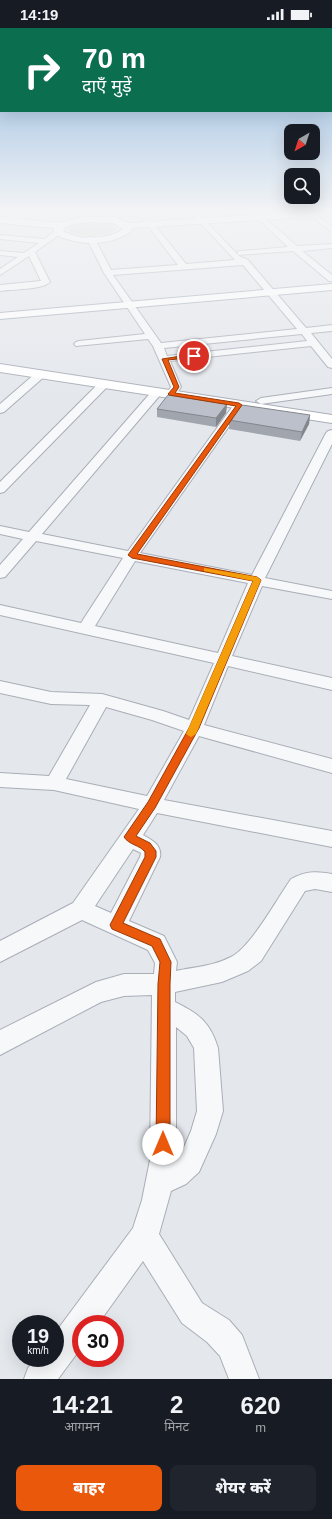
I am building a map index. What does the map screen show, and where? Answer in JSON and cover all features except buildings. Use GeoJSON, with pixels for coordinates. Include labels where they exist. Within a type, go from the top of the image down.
{"type":"FeatureCollection","features":[{"type":"Feature","properties":{"kind":"main road"},"geometry":{"type":"LineString","coordinates":[[274,295],[332,287]]}},
{"type":"Feature","properties":{"kind":"main road"},"geometry":{"type":"LineString","coordinates":[[0,316],[332,292]]}},
{"type":"Feature","properties":{"kind":"main road"},"geometry":{"type":"LineString","coordinates":[[0,320],[131,307]]}},
{"type":"Feature","properties":{"kind":"main road"},"geometry":{"type":"LineString","coordinates":[[0,361],[174,391],[239,405],[332,419]]}},
{"type":"Feature","properties":{"kind":"main road"},"geometry":{"type":"LineString","coordinates":[[0,368],[157,392],[174,391],[332,411]]}},
{"type":"Feature","properties":{"kind":"street"},"geometry":{"type":"LineString","coordinates":[[0,288],[40,284],[46,282],[42,276]]}},
{"type":"Feature","properties":{"kind":"street"},"geometry":{"type":"LineString","coordinates":[[110,276],[158,346],[164,359],[174,391]]}},
{"type":"Feature","properties":{"kind":"street"},"geometry":{"type":"LineString","coordinates":[[257,276],[332,365]]}},
{"type":"Feature","properties":{"kind":"street"},"geometry":{"type":"LineString","coordinates":[[158,346],[332,328]]}},
{"type":"Feature","properties":{"kind":"street"},"geometry":{"type":"LineString","coordinates":[[79,344],[150,336]]}},
{"type":"Feature","properties":{"kind":"street"},"geometry":{"type":"LineString","coordinates":[[164,359],[314,343]]}},
{"type":"Feature","properties":{"kind":"street"},"geometry":{"type":"LineString","coordinates":[[0,410],[41,374]]}},
{"type":"Feature","properties":{"kind":"street"},"geometry":{"type":"LineString","coordinates":[[0,489],[104,384]]}},
{"type":"Feature","properties":{"kind":"street"},"geometry":{"type":"LineString","coordinates":[[0,574],[157,392]]}},
{"type":"Feature","properties":{"kind":"street"},"geometry":{"type":"LineString","coordinates":[[262,401],[332,392]]}},
{"type":"Feature","properties":{"kind":"street"},"geometry":{"type":"LineString","coordinates":[[85,629],[132,555],[239,405]]}},
{"type":"Feature","properties":{"kind":"street"},"geometry":{"type":"LineString","coordinates":[[0,952],[81,910],[152,805],[194,728],[257,580],[332,433]]}},
{"type":"Feature","properties":{"kind":"street"},"geometry":{"type":"LineString","coordinates":[[0,530],[33,535],[332,595]]}},
{"type":"Feature","properties":{"kind":"street"},"geometry":{"type":"LineString","coordinates":[[0,610],[332,684]]}},
{"type":"Feature","properties":{"kind":"street"},"geometry":{"type":"LineString","coordinates":[[0,687],[51,698],[102,700],[157,715],[194,728],[332,766]]}},
{"type":"Feature","properties":{"kind":"street"},"geometry":{"type":"LineString","coordinates":[[54,783],[102,700]]}},
{"type":"Feature","properties":{"kind":"street"},"geometry":{"type":"LineString","coordinates":[[0,780],[54,783],[152,805],[332,839]]}},
{"type":"Feature","properties":{"kind":"street"},"geometry":{"type":"LineString","coordinates":[[116,925],[150,857],[151,851],[146,846],[130,837]]}},
{"type":"Feature","properties":{"kind":"street"},"geometry":{"type":"LineString","coordinates":[[164,996],[240,964],[253,954],[298,885],[304,881],[313,880],[332,883]]}},
{"type":"Feature","properties":{"kind":"street"},"geometry":{"type":"LineString","coordinates":[[64,1346],[144,1236],[156,1200],[163,1160],[164,996],[166,962],[156,943],[81,910]]}},
{"type":"Feature","properties":{"kind":"street"},"geometry":{"type":"LineString","coordinates":[[0,1043],[108,988],[124,985],[164,996],[186,1020],[198,1029],[204,1038],[210,1111],[196,1151],[190,1163],[177,1175],[159,1183]]}},
{"type":"Feature","properties":{"kind":"street"},"geometry":{"type":"LineString","coordinates":[[144,1236],[192,1313],[218,1331],[231,1346],[244,1379]]}},
{"type":"Feature","properties":{"kind":"street"},"geometry":{"type":"LineString","coordinates":[[39,1379],[48,1367]]}},
{"type":"Feature","properties":{"kind":"slow traffic"},"geometry":{"type":"LineString","coordinates":[[191,734],[257,580],[207,570]]}},
{"type":"Feature","properties":{"kind":"route"},"geometry":{"type":"LineString","coordinates":[[163,1144],[164,984],[166,962],[156,943],[116,925],[150,857],[151,851],[146,846],[130,837],[152,805],[194,728],[257,580],[132,555],[239,405],[171,394],[176,387],[164,359],[194,356]]}}]}
